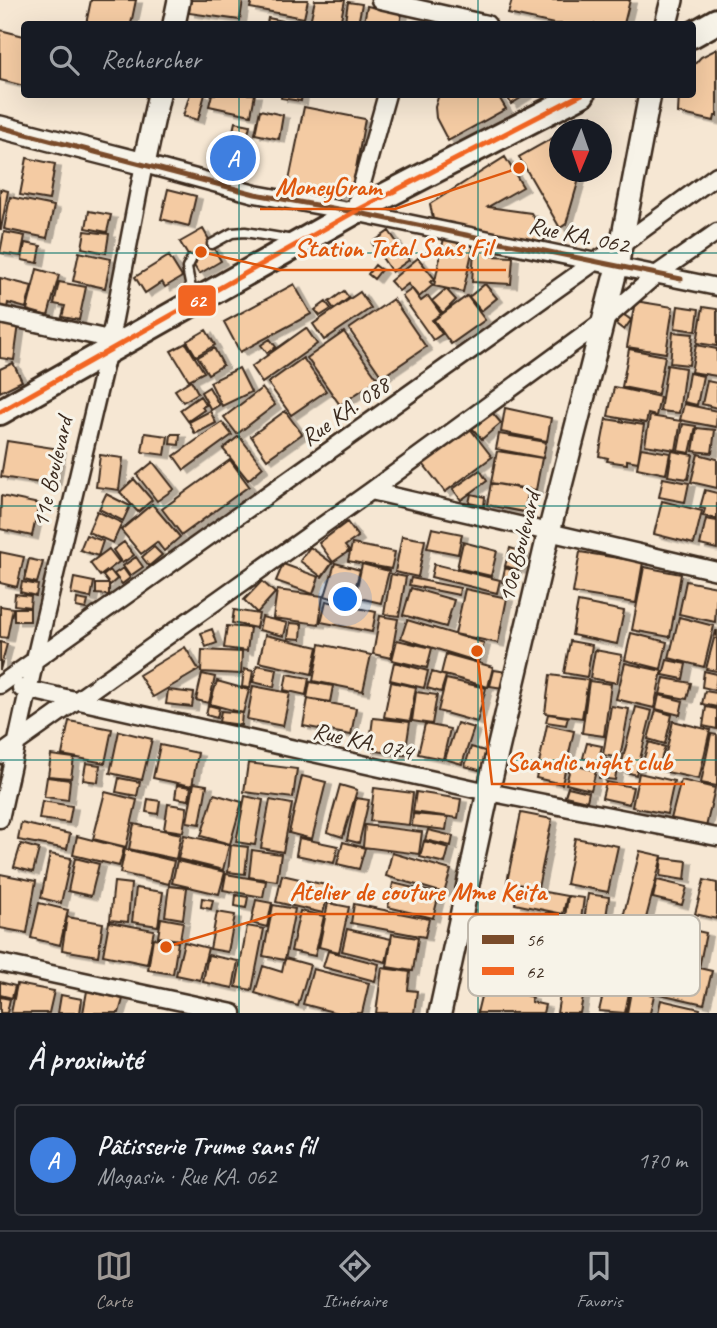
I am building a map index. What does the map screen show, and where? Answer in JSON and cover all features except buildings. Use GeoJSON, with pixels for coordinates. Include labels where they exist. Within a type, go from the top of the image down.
{"type":"FeatureCollection","features":[{"type":"Feature","properties":{"kind":"main road"},"geometry":{"type":"LineString","coordinates":[[175,21],[179,0]]}},
{"type":"Feature","properties":{"kind":"main road"},"geometry":{"type":"LineString","coordinates":[[667,21],[672,0]]}},
{"type":"Feature","properties":{"kind":"main road"},"geometry":{"type":"LineString","coordinates":[[696,33],[717,21]]}},
{"type":"Feature","properties":{"kind":"main road","name":"11e Boulevard"},"geometry":{"type":"LineString","coordinates":[[144,164],[158,98]]}},
{"type":"Feature","properties":{"kind":"main road"},"geometry":{"type":"LineString","coordinates":[[0,412],[108,345],[194,302],[354,212],[575,98]]}},
{"type":"Feature","properties":{"kind":"main road","name":"10e Boulevard"},"geometry":{"type":"LineString","coordinates":[[440,1013],[488,792],[602,322],[611,258],[649,98]]}},
{"type":"Feature","properties":{"kind":"main road"},"geometry":{"type":"LineString","coordinates":[[0,127],[144,164]]}},
{"type":"Feature","properties":{"kind":"street"},"geometry":{"type":"LineString","coordinates":[[380,0],[412,4],[476,21]]}},
{"type":"Feature","properties":{"kind":"street"},"geometry":{"type":"LineString","coordinates":[[408,21],[412,4]]}},
{"type":"Feature","properties":{"kind":"street"},"geometry":{"type":"LineString","coordinates":[[354,212],[386,98]]}},
{"type":"Feature","properties":{"kind":"street","name":"Rue KA. 062"},"geometry":{"type":"LineString","coordinates":[[144,164],[255,194],[611,258],[657,274],[717,287]]}},
{"type":"Feature","properties":{"kind":"street","name":"11e Boulevard"},"geometry":{"type":"LineString","coordinates":[[0,820],[108,345],[144,164]]}},
{"type":"Feature","properties":{"kind":"street","name":"Rue KA. 088"},"geometry":{"type":"LineString","coordinates":[[1,684],[611,258],[717,175]]}},
{"type":"Feature","properties":{"kind":"street"},"geometry":{"type":"LineString","coordinates":[[0,755],[371,491],[602,322],[657,274],[717,232]]}},
{"type":"Feature","properties":{"kind":"street"},"geometry":{"type":"LineString","coordinates":[[0,315],[108,345]]}},
{"type":"Feature","properties":{"kind":"street"},"geometry":{"type":"LineString","coordinates":[[371,491],[717,571]]}},
{"type":"Feature","properties":{"kind":"street","name":"Rue KA. 074"},"geometry":{"type":"LineString","coordinates":[[1,684],[488,792],[717,837]]}},
{"type":"Feature","properties":{"kind":"street"},"geometry":{"type":"LineString","coordinates":[[0,963],[233,1013]]}},
{"type":"Feature","properties":{"kind":"lane"},"geometry":{"type":"LineString","coordinates":[[212,244],[232,233],[245,232],[301,242]]}},
{"type":"Feature","properties":{"kind":"lane"},"geometry":{"type":"LineString","coordinates":[[191,260],[187,268],[194,302]]}},
{"type":"Feature","properties":{"kind":"transit line","name":"62"},"geometry":{"type":"LineString","coordinates":[[0,412],[354,212],[574,98]]}},
{"type":"Feature","properties":{"kind":"transit line","name":"56"},"geometry":{"type":"LineString","coordinates":[[0,127],[255,194],[681,279]]}},
{"type":"Feature","properties":{"kind":"place","name":"Pâtisserie Trume sans fil"},"geometry":{"type":"Point","coordinates":[233,158]}},
{"type":"Feature","properties":{"kind":"place","name":"MoneyGram"},"geometry":{"type":"Point","coordinates":[519,168]}},
{"type":"Feature","properties":{"kind":"place","name":"Station Total Sans Fil"},"geometry":{"type":"Point","coordinates":[201,252]}},
{"type":"Feature","properties":{"kind":"place","name":"Scandic night club"},"geometry":{"type":"Point","coordinates":[477,651]}},
{"type":"Feature","properties":{"kind":"place","name":"Atelier de couture Mme Keita"},"geometry":{"type":"Point","coordinates":[166,947]}}]}
